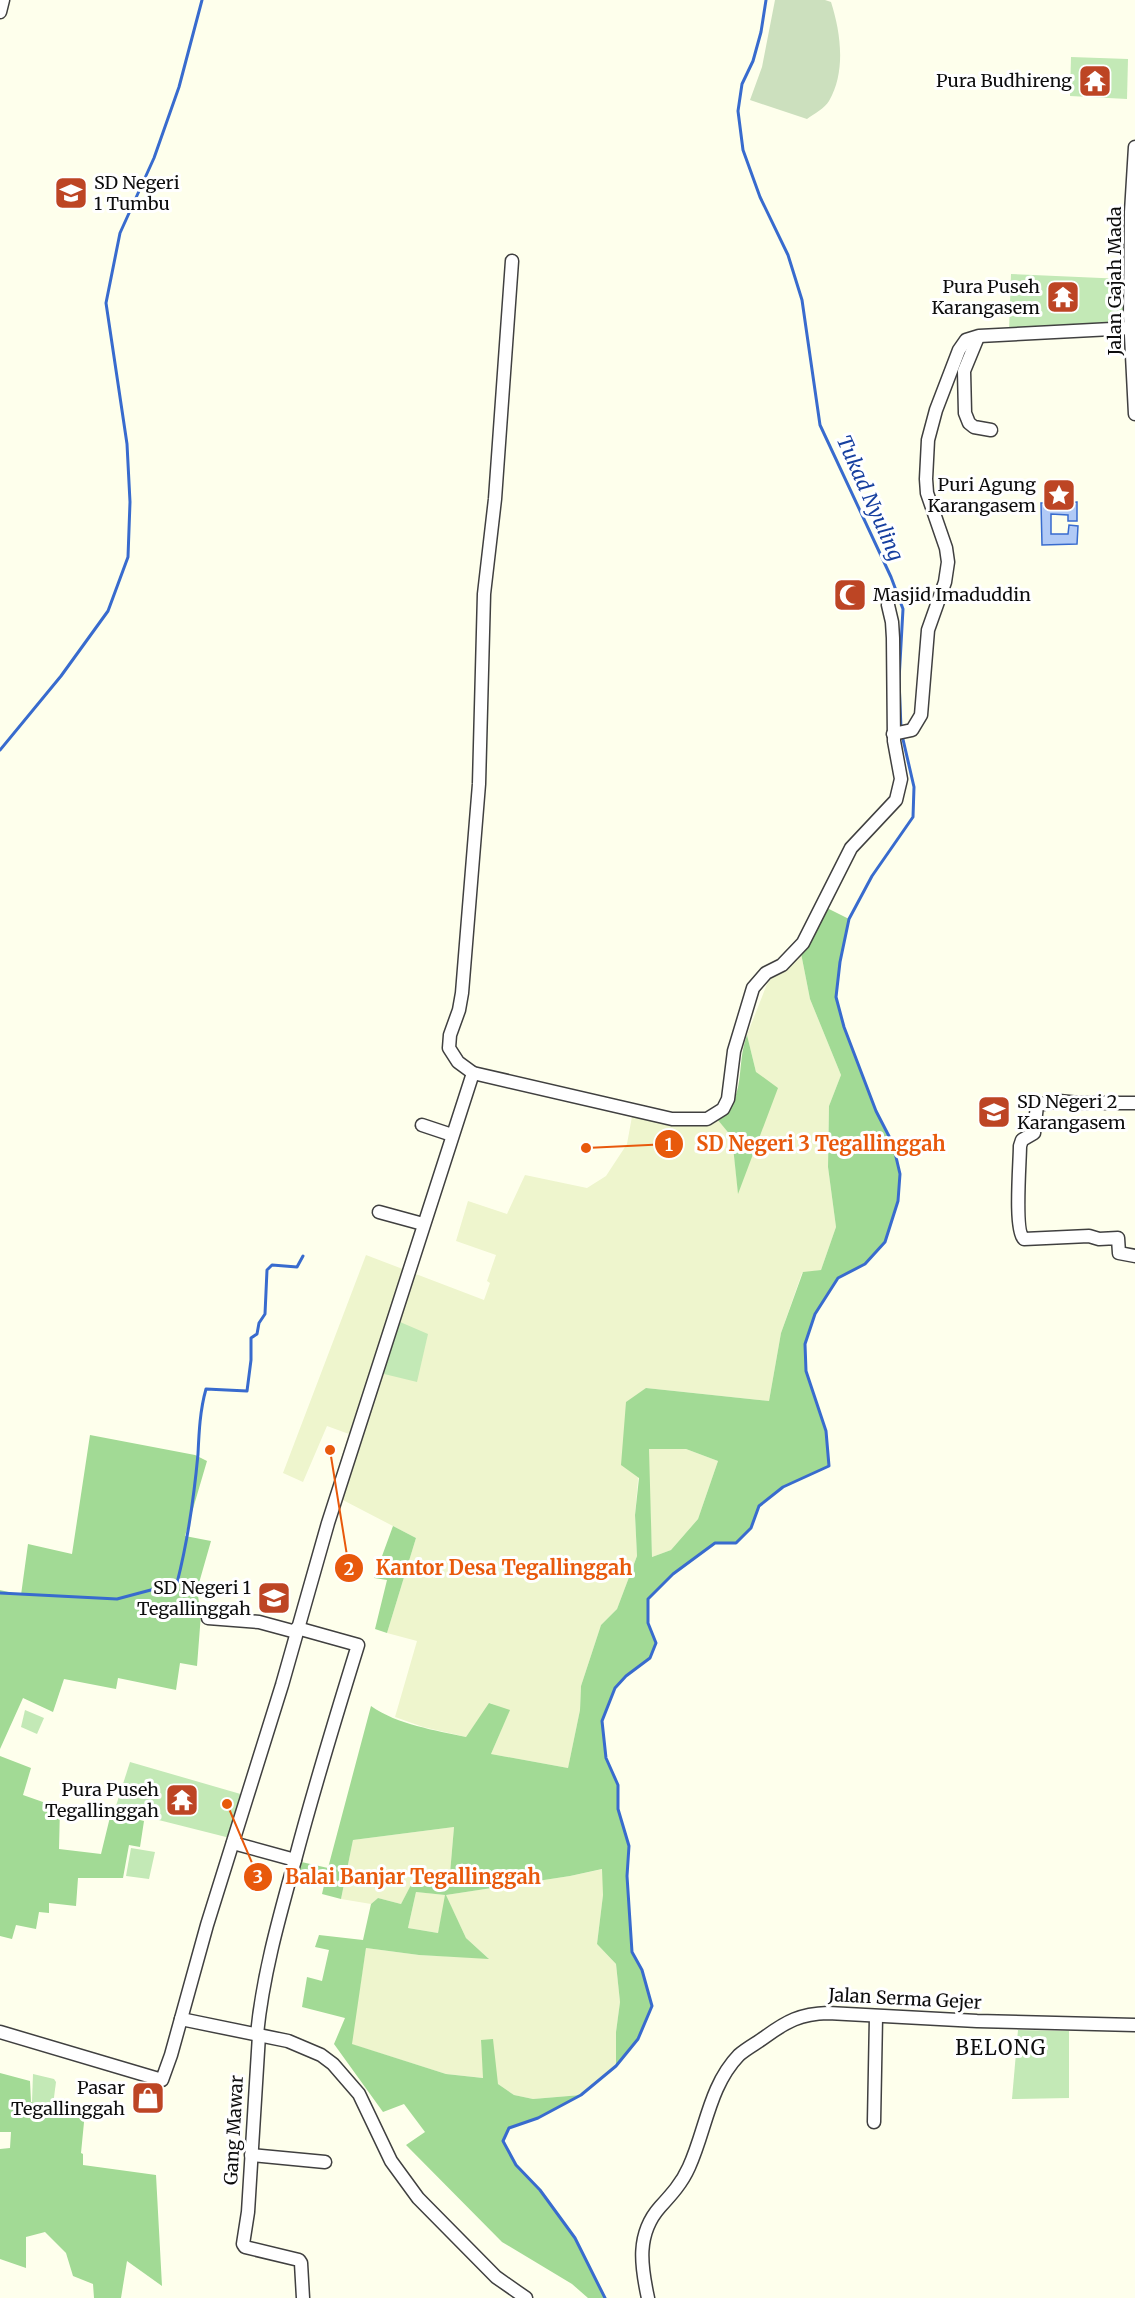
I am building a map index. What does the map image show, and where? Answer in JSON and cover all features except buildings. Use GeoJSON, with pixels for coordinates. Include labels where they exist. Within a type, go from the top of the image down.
{"type":"FeatureCollection","features":[{"type":"Feature","properties":{"kind":"street"},"geometry":{"type":"LineString","coordinates":[[0,12],[3,0]]}},
{"type":"Feature","properties":{"kind":"street","name":"Jalan Gajah Mada"},"geometry":{"type":"LineString","coordinates":[[1135,147],[1131,212],[1135,414]]}},
{"type":"Feature","properties":{"kind":"street"},"geometry":{"type":"LineString","coordinates":[[512,261],[495,499],[484,594],[479,784],[462,993],[449,1040],[452,1055],[473,1073],[672,1119],[707,1119],[723,1109],[728,1099],[735,1051],[753,988],[766,974],[782,965],[803,943],[851,848],[896,800],[901,778],[895,734],[892,622],[888,605]]}},
{"type":"Feature","properties":{"kind":"street"},"geometry":{"type":"LineString","coordinates":[[895,734],[910,731],[916,726],[921,715],[928,630],[945,582],[948,562],[946,548],[927,493],[926,470],[928,440],[936,410],[959,350],[966,340],[978,337],[1132,320]]}},
{"type":"Feature","properties":{"kind":"street"},"geometry":{"type":"LineString","coordinates":[[978,337],[964,372],[965,413],[969,423],[974,427],[992,430]]}},
{"type":"Feature","properties":{"kind":"street"},"geometry":{"type":"LineString","coordinates":[[0,2032],[162,2080],[207,1925],[282,1685],[296,1630],[423,1224],[473,1073]]}},
{"type":"Feature","properties":{"kind":"street"},"geometry":{"type":"LineString","coordinates":[[1135,1103],[1059,1101],[1037,1105],[1034,1133],[1022,1140],[1020,1146],[1019,1203],[1020,1234],[1024,1239],[1089,1236],[1099,1239],[1119,1238],[1119,1253],[1135,1256]]}},
{"type":"Feature","properties":{"kind":"street"},"geometry":{"type":"LineString","coordinates":[[422,1125],[452,1135]]}},
{"type":"Feature","properties":{"kind":"street"},"geometry":{"type":"LineString","coordinates":[[379,1212],[423,1224]]}},
{"type":"Feature","properties":{"kind":"street"},"geometry":{"type":"LineString","coordinates":[[208,1618],[259,1622],[296,1630]]}},
{"type":"Feature","properties":{"kind":"street","name":"Gang Mawar"},"geometry":{"type":"LineString","coordinates":[[296,1630],[358,1645],[279,1914],[266,1967],[258,2035],[243,2244],[245,2247],[298,2260],[301,2263],[303,2298]]}},
{"type":"Feature","properties":{"kind":"street"},"geometry":{"type":"LineString","coordinates":[[233,1843],[295,1860]]}},
{"type":"Feature","properties":{"kind":"street","name":"Jalan Serma Gejer"},"geometry":{"type":"LineString","coordinates":[[648,2298],[643,2273],[643,2237],[652,2217],[681,2183],[690,2167],[706,2115],[723,2077],[740,2055],[793,2019],[805,2015],[828,2013],[876,2017],[1135,2025]]}},
{"type":"Feature","properties":{"kind":"street"},"geometry":{"type":"LineString","coordinates":[[874,2122],[876,2017]]}},
{"type":"Feature","properties":{"kind":"street"},"geometry":{"type":"LineString","coordinates":[[181,2019],[305,2047],[333,2064],[358,2094],[391,2161],[418,2199],[483,2266],[526,2298]]}},
{"type":"Feature","properties":{"kind":"street"},"geometry":{"type":"LineString","coordinates":[[250,2155],[325,2162]]}},
{"type":"Feature","properties":{"kind":"green space"},"geometry":{"type":"Polygon","coordinates":[[[775,0],[831,2],[839,39],[838,78],[827,104],[807,119],[750,100],[762,67],[775,0]]]}},
{"type":"Feature","properties":{"kind":"green space"},"geometry":{"type":"Polygon","coordinates":[[[1071,57],[1128,59],[1127,99],[1070,96],[1071,57]]]}},
{"type":"Feature","properties":{"kind":"green space"},"geometry":{"type":"Polygon","coordinates":[[[1011,274],[1124,279],[1124,326],[1009,332],[1011,274]]]}},
{"type":"Feature","properties":{"kind":"green space"},"geometry":{"type":"Polygon","coordinates":[[[821,905],[849,919],[840,962],[836,997],[844,1027],[876,1111],[893,1144],[900,1174],[898,1201],[885,1242],[865,1264],[838,1278],[815,1314],[805,1344],[806,1371],[826,1431],[829,1466],[783,1487],[759,1506],[751,1528],[736,1543],[715,1543],[673,1574],[648,1599],[648,1623],[656,1643],[650,1658],[626,1676],[615,1688],[602,1721],[606,1758],[618,1785],[618,1809],[629,1846],[627,1876],[632,1952],[642,1970],[652,2006],[638,2039],[616,2066],[616,2032],[620,2002],[616,1964],[597,1944],[603,1895],[602,1869],[446,1895],[466,1938],[489,1959],[419,1955],[366,1948],[352,2044],[446,2074],[483,2078],[481,2040],[493,2039],[498,2084],[514,2095],[533,2099],[581,2095],[538,2118],[509,2127],[503,2141],[516,2165],[540,2190],[575,2238],[605,2298],[588,2298],[572,2284],[502,2242],[406,2145],[425,2132],[404,2104],[383,2112],[334,2044],[345,2018],[302,2007],[307,1977],[322,1981],[329,1950],[315,1947],[319,1935],[363,1940],[371,1904],[378,1898],[401,1904],[412,1883],[449,1885],[454,1827],[353,1840],[341,1899],[322,1894],[325,1881],[294,1873],[297,1861],[328,1868],[371,1706],[405,1722],[466,1737],[489,1703],[510,1710],[491,1754],[568,1768],[580,1710],[581,1686],[601,1625],[617,1609],[637,1556],[635,1515],[639,1478],[621,1465],[626,1402],[646,1388],[769,1401],[781,1333],[803,1272],[821,1270],[836,1227],[828,1167],[829,1106],[841,1075],[810,999],[799,943],[821,905]],[[649,1449],[652,1557],[671,1550],[698,1519],[718,1461],[686,1449],[649,1449]],[[416,1892],[408,1928],[438,1933],[445,1895],[416,1892]]]}},
{"type":"Feature","properties":{"kind":"green space"},"geometry":{"type":"Polygon","coordinates":[[[799,943],[810,999],[841,1075],[829,1106],[828,1167],[836,1227],[821,1270],[802,1273],[781,1333],[769,1401],[646,1388],[635,1515],[637,1556],[617,1609],[601,1625],[581,1686],[580,1710],[568,1768],[491,1754],[509,1711],[490,1703],[466,1737],[423,1727],[395,1717],[417,1641],[387,1633],[416,1538],[339,1498],[342,1480],[335,1477],[349,1434],[327,1426],[303,1482],[283,1473],[366,1255],[484,1300],[490,1283],[487,1281],[496,1255],[456,1241],[468,1201],[507,1214],[525,1175],[587,1188],[606,1176],[627,1144],[633,1111],[717,1119],[732,1136],[738,1192],[756,1072],[747,1035],[767,984],[799,943]]]}},
{"type":"Feature","properties":{"kind":"green space"},"geometry":{"type":"Polygon","coordinates":[[[747,1035],[756,1072],[778,1088],[738,1194],[732,1137],[717,1119],[727,1111],[737,1092],[747,1035]]]}},
{"type":"Feature","properties":{"kind":"green space"},"geometry":{"type":"Polygon","coordinates":[[[393,1319],[428,1334],[417,1382],[376,1372],[393,1319]]]}},
{"type":"Feature","properties":{"kind":"green space"},"geometry":{"type":"Polygon","coordinates":[[[90,1435],[195,1455],[207,1461],[185,1536],[211,1541],[197,1590],[201,1614],[197,1666],[180,1663],[176,1690],[118,1678],[116,1689],[64,1679],[53,1712],[23,1698],[0,1749],[0,1590],[21,1595],[28,1544],[72,1554],[90,1435]]]}},
{"type":"Feature","properties":{"kind":"green space"},"geometry":{"type":"Polygon","coordinates":[[[648,1449],[686,1449],[718,1461],[698,1519],[671,1550],[652,1557],[648,1449]]]}},
{"type":"Feature","properties":{"kind":"green space"},"geometry":{"type":"Polygon","coordinates":[[[393,1526],[416,1538],[387,1633],[375,1629],[387,1580],[374,1578],[393,1526]]]}},
{"type":"Feature","properties":{"kind":"green space"},"geometry":{"type":"Polygon","coordinates":[[[25,1710],[44,1718],[37,1734],[21,1727],[25,1710]]]}},
{"type":"Feature","properties":{"kind":"green space"},"geometry":{"type":"Polygon","coordinates":[[[0,1756],[31,1768],[23,1795],[60,1808],[59,1849],[101,1854],[111,1813],[144,1821],[140,1847],[129,1845],[123,1878],[78,1878],[76,1906],[49,1903],[49,1913],[39,1912],[36,1929],[16,1925],[12,1939],[0,1936],[0,1756]]]}},
{"type":"Feature","properties":{"kind":"green space"},"geometry":{"type":"Polygon","coordinates":[[[130,1762],[244,1795],[230,1838],[115,1809],[130,1762]]]}},
{"type":"Feature","properties":{"kind":"green space"},"geometry":{"type":"Polygon","coordinates":[[[454,1827],[449,1885],[412,1884],[401,1904],[378,1898],[371,1904],[341,1899],[353,1840],[454,1827]]]}},
{"type":"Feature","properties":{"kind":"green space"},"geometry":{"type":"Polygon","coordinates":[[[131,1848],[155,1852],[149,1879],[126,1876],[131,1848]]]}},
{"type":"Feature","properties":{"kind":"green space"},"geometry":{"type":"Polygon","coordinates":[[[603,1869],[603,1895],[597,1944],[616,1964],[620,2002],[616,2032],[616,2066],[581,2095],[533,2099],[514,2095],[498,2084],[481,2041],[484,2078],[446,2074],[351,2044],[366,1948],[419,1955],[488,1958],[466,1938],[446,1896],[438,1933],[408,1928],[416,1892],[446,1895],[603,1869]]]}},
{"type":"Feature","properties":{"kind":"green space"},"geometry":{"type":"Polygon","coordinates":[[[1018,2030],[1069,2031],[1069,2098],[1012,2099],[1018,2030]]]}},
{"type":"Feature","properties":{"kind":"green space"},"geometry":{"type":"Polygon","coordinates":[[[0,2073],[30,2081],[31,2102],[85,2112],[81,2153],[83,2154],[83,2165],[156,2175],[162,2286],[127,2261],[121,2298],[94,2298],[93,2284],[73,2276],[66,2253],[45,2232],[26,2237],[26,2268],[0,2259],[0,2149],[10,2148],[11,2132],[0,2132],[0,2073]]]}},
{"type":"Feature","properties":{"kind":"green space"},"geometry":{"type":"Polygon","coordinates":[[[33,2074],[54,2079],[56,2082],[53,2105],[32,2102],[33,2074]]]}},
{"type":"Feature","properties":{"kind":"water"},"geometry":{"type":"Polygon","coordinates":[[[1077,502],[1077,521],[1068,521],[1068,515],[1051,514],[1051,534],[1068,534],[1069,525],[1078,526],[1077,544],[1042,545],[1041,503],[1077,502]]]}},
{"type":"Feature","properties":{"kind":"waterway"},"geometry":{"type":"LineString","coordinates":[[0,750],[61,676],[108,611],[128,557],[130,502],[127,444],[106,303],[120,233],[154,158],[179,87],[202,0]]}},
{"type":"Feature","properties":{"kind":"waterway","name":"Tukad Nyuling"},"geometry":{"type":"LineString","coordinates":[[766,0],[753,61],[742,84],[738,111],[743,150],[760,197],[788,255],[802,300],[820,425],[891,577],[903,609],[899,680],[901,728]]}},
{"type":"Feature","properties":{"kind":"waterway","name":"Tukad Nyuling"},"geometry":{"type":"LineString","coordinates":[[605,2298],[575,2238],[540,2190],[516,2165],[503,2141],[509,2128],[538,2118],[581,2095],[616,2066],[638,2039],[652,2006],[642,1970],[632,1952],[627,1876],[629,1846],[618,1809],[618,1785],[606,1758],[602,1721],[615,1688],[626,1676],[650,1658],[656,1643],[648,1623],[648,1599],[673,1574],[715,1543],[736,1543],[751,1528],[759,1506],[783,1487],[829,1466],[826,1431],[806,1371],[805,1344],[815,1314],[838,1278],[865,1264],[885,1242],[898,1201],[900,1174],[893,1144],[876,1111],[844,1027],[836,997],[840,962],[849,919],[872,876],[913,817],[914,787],[902,735]]}},
{"type":"Feature","properties":{"kind":"waterway"},"geometry":{"type":"LineString","coordinates":[[0,1593],[117,1599],[177,1583],[190,1518],[201,1413],[206,1389],[247,1391],[251,1338],[257,1334],[259,1323],[265,1314],[267,1270],[272,1265],[297,1267],[303,1256]]}},
{"type":"Feature","properties":{"kind":"place","name":"Pura Budhireng"},"geometry":{"type":"Point","coordinates":[1095,81]}},
{"type":"Feature","properties":{"kind":"place","name":"SD Negeri 1 Tumbu"},"geometry":{"type":"Point","coordinates":[71,193]}},
{"type":"Feature","properties":{"kind":"place","name":"Pura Puseh Karangasem"},"geometry":{"type":"Point","coordinates":[1063,297]}},
{"type":"Feature","properties":{"kind":"place","name":"Puri Agung Karangasem"},"geometry":{"type":"Point","coordinates":[1059,495]}},
{"type":"Feature","properties":{"kind":"place","name":"Masjid Imaduddin"},"geometry":{"type":"Point","coordinates":[850,595]}},
{"type":"Feature","properties":{"kind":"place","name":"SD Negeri 2 Karangasem"},"geometry":{"type":"Point","coordinates":[994,1112]}},
{"type":"Feature","properties":{"kind":"place","name":"SD Negeri 3 Tegallinggah"},"geometry":{"type":"Point","coordinates":[586,1148]}},
{"type":"Feature","properties":{"kind":"place","name":"Kantor Desa Tegallinggah"},"geometry":{"type":"Point","coordinates":[330,1450]}},
{"type":"Feature","properties":{"kind":"place","name":"SD Negeri 1 Tegallinggah"},"geometry":{"type":"Point","coordinates":[274,1598]}},
{"type":"Feature","properties":{"kind":"place","name":"Pura Puseh Tegallinggah"},"geometry":{"type":"Point","coordinates":[182,1800]}},
{"type":"Feature","properties":{"kind":"place","name":"Balai Banjar Tegallinggah"},"geometry":{"type":"Point","coordinates":[227,1804]}},
{"type":"Feature","properties":{"kind":"place","name":"Pasar Tegallinggah"},"geometry":{"type":"Point","coordinates":[148,2098]}},
{"type":"Feature","properties":{"kind":"district","name":"BELONG"},"geometry":{"type":"Point","coordinates":[1001,2048]}}]}
